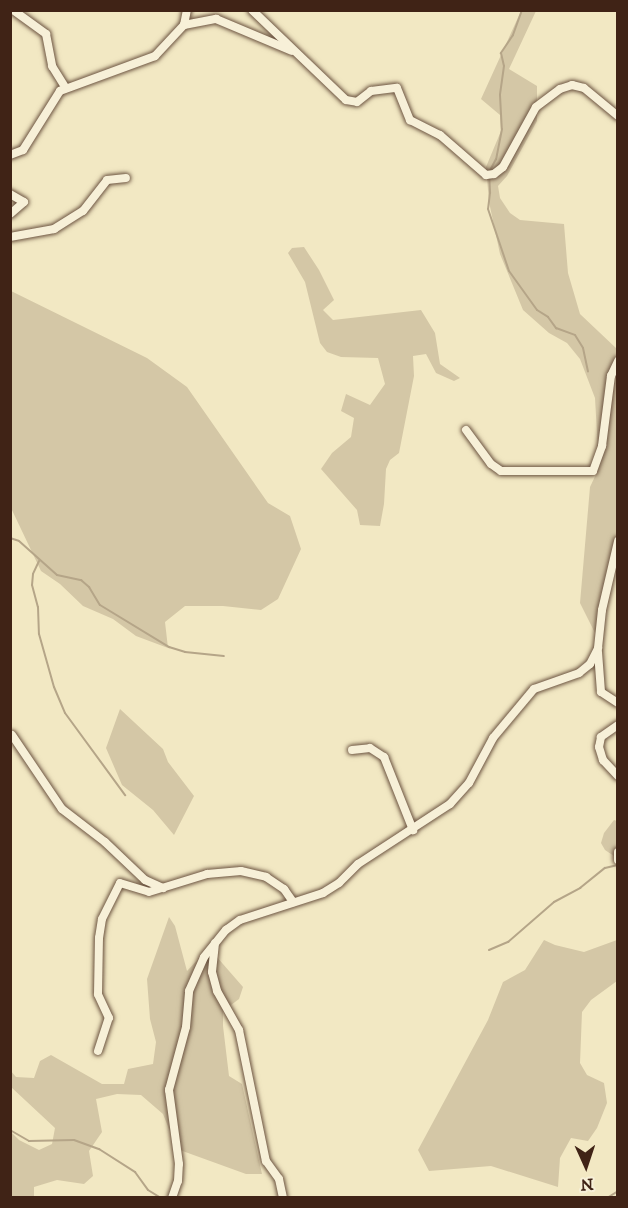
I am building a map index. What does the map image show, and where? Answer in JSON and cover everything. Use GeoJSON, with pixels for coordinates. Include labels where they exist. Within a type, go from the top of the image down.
{"type":"FeatureCollection","features":[{"type":"Feature","properties":{"kind":"street"},"geometry":{"type":"LineString","coordinates":[[14,10],[46,34],[51,66],[66,88]]}},
{"type":"Feature","properties":{"kind":"street"},"geometry":{"type":"LineString","coordinates":[[10,155],[23,150],[60,91],[155,56],[184,25],[187,10]]}},
{"type":"Feature","properties":{"kind":"street"},"geometry":{"type":"LineString","coordinates":[[252,10],[346,100],[357,102],[371,91],[397,88],[410,120],[440,135],[486,175],[494,174],[503,167],[536,106],[560,89],[572,85],[584,88],[618,116]]}},
{"type":"Feature","properties":{"kind":"street"},"geometry":{"type":"LineString","coordinates":[[184,25],[216,19],[298,54]]}},
{"type":"Feature","properties":{"kind":"street"},"geometry":{"type":"LineString","coordinates":[[10,237],[54,229],[83,212],[107,180],[126,178]]}},
{"type":"Feature","properties":{"kind":"street"},"geometry":{"type":"LineString","coordinates":[[10,194],[24,202],[10,214]]}},
{"type":"Feature","properties":{"kind":"street"},"geometry":{"type":"LineString","coordinates":[[466,430],[491,464],[501,471],[593,471],[602,446],[611,376],[618,361]]}},
{"type":"Feature","properties":{"kind":"street"},"geometry":{"type":"LineString","coordinates":[[618,541],[602,610],[598,648],[601,692],[618,703]]}},
{"type":"Feature","properties":{"kind":"street"},"geometry":{"type":"LineString","coordinates":[[172,1197],[178,1181],[179,1164],[169,1090],[186,1027],[189,991],[195,972],[215,942],[240,920],[323,893],[339,883],[358,864],[450,804],[469,783],[493,738],[534,689],[579,673],[590,664],[598,648]]}},
{"type":"Feature","properties":{"kind":"street"},"geometry":{"type":"LineString","coordinates":[[618,725],[601,737],[599,747],[603,759],[618,776]]}},
{"type":"Feature","properties":{"kind":"street"},"geometry":{"type":"LineString","coordinates":[[12,735],[62,809],[105,842],[145,880],[164,888]]}},
{"type":"Feature","properties":{"kind":"street"},"geometry":{"type":"LineString","coordinates":[[352,750],[370,748],[384,757],[413,830]]}},
{"type":"Feature","properties":{"kind":"street"},"geometry":{"type":"LineString","coordinates":[[618,852],[618,860]]}},
{"type":"Feature","properties":{"kind":"street"},"geometry":{"type":"LineString","coordinates":[[98,1052],[109,1018],[98,994],[102,919],[120,883],[149,892],[207,874],[241,871],[266,877],[284,889],[293,902]]}},
{"type":"Feature","properties":{"kind":"street"},"geometry":{"type":"LineString","coordinates":[[215,942],[212,972],[218,991],[239,1030],[266,1161],[279,1179],[283,1197]]}},
{"type":"Feature","properties":{"kind":"shaded area"},"geometry":{"type":"Polygon","coordinates":[[[521,11],[536,11],[509,69],[537,86],[537,121],[507,176],[498,186],[500,198],[510,213],[520,220],[564,224],[568,273],[580,314],[617,349],[617,566],[595,633],[580,603],[590,487],[599,468],[595,398],[580,359],[567,343],[549,333],[523,310],[500,254],[489,202],[486,167],[501,131],[500,115],[481,99],[521,11]]]}},
{"type":"Feature","properties":{"kind":"shaded area"},"geometry":{"type":"Polygon","coordinates":[[[304,247],[334,300],[323,310],[333,320],[421,310],[435,333],[440,364],[460,378],[454,381],[436,373],[426,354],[413,356],[414,376],[399,453],[390,460],[386,469],[380,526],[360,525],[357,510],[321,469],[332,453],[351,437],[354,418],[341,411],[346,394],[370,405],[385,384],[378,358],[341,357],[327,352],[320,343],[305,282],[288,253],[292,248],[304,247]]]}},
{"type":"Feature","properties":{"kind":"shaded area"},"geometry":{"type":"Polygon","coordinates":[[[11,291],[147,358],[187,387],[268,503],[290,516],[301,549],[278,599],[261,610],[223,606],[185,606],[165,622],[168,648],[136,636],[113,619],[83,606],[60,584],[41,571],[11,508],[11,291]]]}},
{"type":"Feature","properties":{"kind":"shaded area"},"geometry":{"type":"Polygon","coordinates":[[[120,709],[163,749],[168,762],[194,796],[174,835],[153,810],[122,785],[106,748],[120,709]]]}},
{"type":"Feature","properties":{"kind":"shaded area"},"geometry":{"type":"Polygon","coordinates":[[[614,820],[617,821],[617,858],[605,850],[601,843],[604,833],[614,820]]]}},
{"type":"Feature","properties":{"kind":"shaded area"},"geometry":{"type":"Polygon","coordinates":[[[169,917],[175,926],[187,971],[209,948],[243,987],[239,999],[223,1011],[223,1026],[229,1076],[242,1084],[262,1174],[246,1174],[177,1149],[163,1114],[141,1095],[117,1094],[96,1099],[102,1132],[89,1151],[93,1176],[84,1184],[57,1180],[34,1187],[34,1197],[11,1197],[11,1132],[19,1140],[39,1150],[52,1144],[55,1128],[11,1087],[10,1070],[16,1077],[34,1078],[40,1061],[51,1055],[102,1084],[124,1084],[128,1069],[153,1064],[156,1042],[150,1019],[147,979],[169,917]]]}},
{"type":"Feature","properties":{"kind":"shaded area"},"geometry":{"type":"Polygon","coordinates":[[[544,940],[584,952],[617,940],[617,981],[591,1000],[582,1012],[580,1063],[587,1075],[604,1083],[607,1103],[597,1128],[588,1141],[571,1138],[560,1158],[558,1187],[491,1166],[429,1171],[418,1150],[488,1020],[503,982],[525,970],[544,940]]]}},
{"type":"Feature","properties":{"kind":"waterway"},"geometry":{"type":"LineString","coordinates":[[522,10],[513,35],[501,53],[504,66],[500,95],[502,129],[496,159],[489,172],[488,209],[509,271],[537,310],[548,317],[556,328],[575,335],[583,348],[588,371]]}},
{"type":"Feature","properties":{"kind":"waterway"},"geometry":{"type":"LineString","coordinates":[[10,538],[19,541],[57,575],[81,580],[89,587],[100,605],[169,647],[185,652],[224,656]]}},
{"type":"Feature","properties":{"kind":"waterway"},"geometry":{"type":"LineString","coordinates":[[39,561],[33,574],[32,585],[38,607],[39,634],[54,687],[65,713],[125,795]]}},
{"type":"Feature","properties":{"kind":"waterway"},"geometry":{"type":"LineString","coordinates":[[489,950],[508,942],[554,902],[580,888],[605,868],[618,865]]}},
{"type":"Feature","properties":{"kind":"waterway"},"geometry":{"type":"LineString","coordinates":[[10,1130],[29,1141],[74,1140],[99,1149],[135,1172],[148,1190],[161,1198]]}},
{"type":"Feature","properties":{"kind":"waterway"},"geometry":{"type":"LineString","coordinates":[[607,1198],[618,1191]]}}]}
